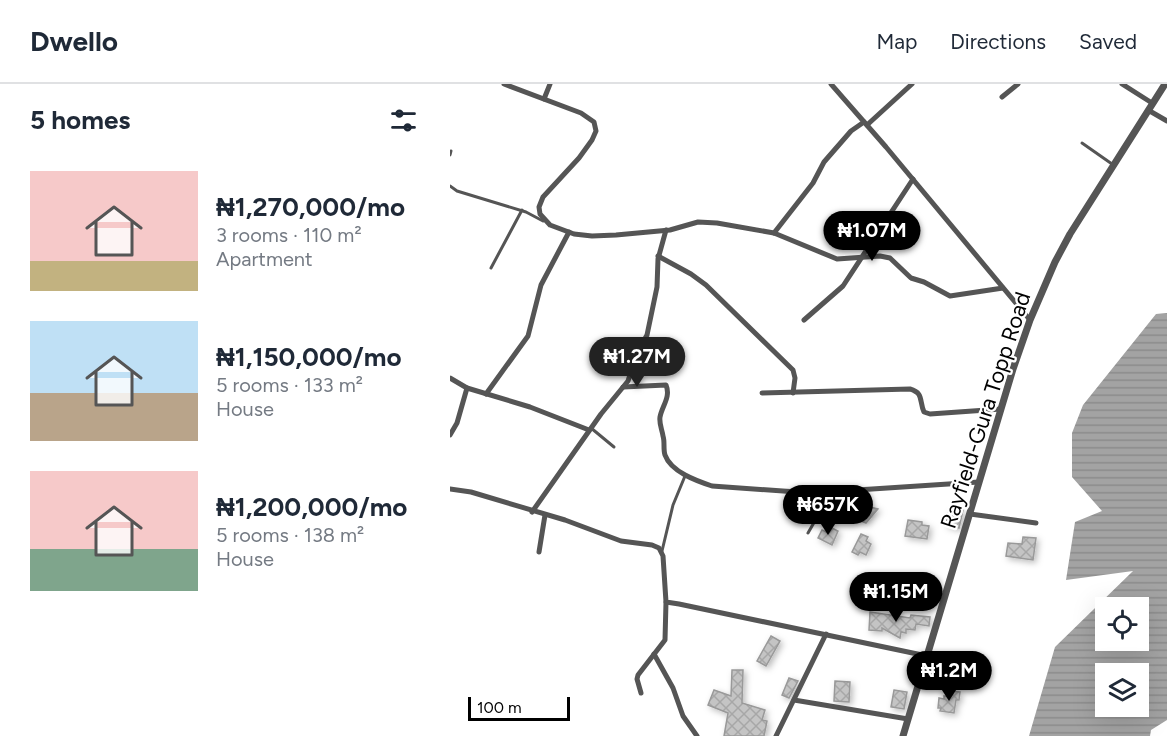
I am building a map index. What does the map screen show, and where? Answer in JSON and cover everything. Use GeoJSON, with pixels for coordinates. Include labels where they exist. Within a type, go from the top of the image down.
{"type":"FeatureCollection","features":[{"type":"Feature","properties":{"kind":"street"},"geometry":{"type":"LineString","coordinates":[[504,84],[586,115],[594,122],[596,131],[579,158],[543,197],[539,207],[540,214],[550,225],[569,232],[592,236],[666,230],[698,222],[748,228],[774,233],[837,259],[880,256],[890,258],[911,278],[924,282],[950,297],[1003,288]]}},
{"type":"Feature","properties":{"kind":"street"},"geometry":{"type":"LineString","coordinates":[[544,99],[550,84]]}},
{"type":"Feature","properties":{"kind":"street"},"geometry":{"type":"LineString","coordinates":[[831,84],[1030,320]]}},
{"type":"Feature","properties":{"kind":"street"},"geometry":{"type":"LineString","coordinates":[[774,233],[813,183],[824,162],[851,131],[865,123],[912,84]]}},
{"type":"Feature","properties":{"kind":"street"},"geometry":{"type":"LineString","coordinates":[[1002,97],[1018,84]]}},
{"type":"Feature","properties":{"kind":"street"},"geometry":{"type":"LineString","coordinates":[[1122,84],[1167,121]]}},
{"type":"Feature","properties":{"kind":"street","name":"Rayfield-Gura Topp Road"},"geometry":{"type":"LineString","coordinates":[[903,736],[1030,320],[1070,234],[1165,84]]}},
{"type":"Feature","properties":{"kind":"street"},"geometry":{"type":"LineString","coordinates":[[804,320],[843,286],[913,179]]}},
{"type":"Feature","properties":{"kind":"street"},"geometry":{"type":"LineString","coordinates":[[532,512],[590,429],[628,381],[637,353],[647,335],[657,287],[658,256],[666,230]]}},
{"type":"Feature","properties":{"kind":"street"},"geometry":{"type":"LineString","coordinates":[[486,394],[528,336],[541,285],[569,232]]}},
{"type":"Feature","properties":{"kind":"street"},"geometry":{"type":"LineString","coordinates":[[658,256],[706,285],[793,370],[795,378],[793,393]]}},
{"type":"Feature","properties":{"kind":"street"},"geometry":{"type":"LineString","coordinates":[[450,378],[467,388],[530,407],[590,429]]}},
{"type":"Feature","properties":{"kind":"street"},"geometry":{"type":"LineString","coordinates":[[623,387],[666,386],[668,395],[659,424],[663,436],[664,453],[668,460],[686,475],[712,486],[831,493],[979,482]]}},
{"type":"Feature","properties":{"kind":"street"},"geometry":{"type":"LineString","coordinates":[[450,435],[457,423],[467,388]]}},
{"type":"Feature","properties":{"kind":"street"},"geometry":{"type":"LineString","coordinates":[[762,393],[910,389],[918,391],[924,412],[930,414],[1001,410]]}},
{"type":"Feature","properties":{"kind":"street"},"geometry":{"type":"LineString","coordinates":[[450,489],[471,492],[578,524],[621,542],[652,545],[662,552],[666,636],[638,675],[641,693]]}},
{"type":"Feature","properties":{"kind":"street"},"geometry":{"type":"LineString","coordinates":[[970,514],[1036,524]]}},
{"type":"Feature","properties":{"kind":"street"},"geometry":{"type":"LineString","coordinates":[[538,552],[545,515]]}},
{"type":"Feature","properties":{"kind":"street"},"geometry":{"type":"LineString","coordinates":[[666,602],[927,656]]}},
{"type":"Feature","properties":{"kind":"street"},"geometry":{"type":"LineString","coordinates":[[776,736],[826,634]]}},
{"type":"Feature","properties":{"kind":"street"},"geometry":{"type":"LineString","coordinates":[[654,654],[673,688],[683,716],[697,736]]}},
{"type":"Feature","properties":{"kind":"street"},"geometry":{"type":"LineString","coordinates":[[794,700],[908,719]]}},
{"type":"Feature","properties":{"kind":"lane"},"geometry":{"type":"LineString","coordinates":[[1082,143],[1113,165]]}},
{"type":"Feature","properties":{"kind":"lane"},"geometry":{"type":"LineString","coordinates":[[450,186],[457,191],[522,210],[550,225]]}},
{"type":"Feature","properties":{"kind":"lane"},"geometry":{"type":"LineString","coordinates":[[491,268],[522,210]]}},
{"type":"Feature","properties":{"kind":"lane"},"geometry":{"type":"LineString","coordinates":[[590,429],[614,447]]}},
{"type":"Feature","properties":{"kind":"lane"},"geometry":{"type":"LineString","coordinates":[[662,552],[673,505],[686,475]]}},
{"type":"Feature","properties":{"kind":"lane"},"geometry":{"type":"LineString","coordinates":[[808,533],[831,493]]}},
{"type":"Feature","properties":{"kind":"shaded area"},"geometry":{"type":"Polygon","coordinates":[[[1167,313],[1167,720],[1151,730],[1150,736],[1029,736],[1055,647],[1095,608],[1095,651],[1149,651],[1149,597],[1106,597],[1133,571],[1066,580],[1075,522],[1102,511],[1072,477],[1072,433],[1083,405],[1156,314],[1167,313]]]}},
{"type":"Feature","properties":{"kind":"building"},"geometry":{"type":"Polygon","coordinates":[[[866,506],[878,509],[866,523],[861,521],[866,506]]]}},
{"type":"Feature","properties":{"kind":"building"},"geometry":{"type":"Polygon","coordinates":[[[958,509],[963,510],[959,528],[946,525],[949,510],[958,512],[958,509]]]}},
{"type":"Feature","properties":{"kind":"building"},"geometry":{"type":"Polygon","coordinates":[[[908,520],[922,522],[922,525],[929,526],[927,539],[905,536],[908,520]]]}},
{"type":"Feature","properties":{"kind":"building"},"geometry":{"type":"Polygon","coordinates":[[[832,528],[838,531],[832,545],[818,538],[822,530],[829,533],[832,528]]]}},
{"type":"Feature","properties":{"kind":"building"},"geometry":{"type":"Polygon","coordinates":[[[861,534],[868,537],[866,541],[871,544],[866,555],[852,552],[861,534]]]}},
{"type":"Feature","properties":{"kind":"building"},"geometry":{"type":"Polygon","coordinates":[[[1023,537],[1036,538],[1033,560],[1006,556],[1008,543],[1022,544],[1023,537]]]}},
{"type":"Feature","properties":{"kind":"building"},"geometry":{"type":"Polygon","coordinates":[[[870,612],[910,618],[911,615],[930,617],[929,626],[916,624],[915,630],[906,629],[906,633],[901,632],[900,638],[882,628],[882,631],[869,630],[870,612]]]}},
{"type":"Feature","properties":{"kind":"building"},"geometry":{"type":"Polygon","coordinates":[[[771,636],[780,641],[766,666],[757,661],[771,636]]]}},
{"type":"Feature","properties":{"kind":"building"},"geometry":{"type":"Polygon","coordinates":[[[954,662],[968,665],[963,684],[934,676],[945,674],[948,664],[953,666],[954,662]]]}},
{"type":"Feature","properties":{"kind":"building"},"geometry":{"type":"Polygon","coordinates":[[[732,670],[743,670],[742,703],[765,710],[762,720],[767,721],[764,736],[724,736],[728,713],[708,705],[714,690],[731,696],[732,670]]]}},
{"type":"Feature","properties":{"kind":"building"},"geometry":{"type":"Polygon","coordinates":[[[789,678],[798,681],[789,698],[782,695],[789,678]]]}},
{"type":"Feature","properties":{"kind":"building"},"geometry":{"type":"Polygon","coordinates":[[[835,681],[850,682],[849,702],[834,701],[835,681]]]}},
{"type":"Feature","properties":{"kind":"building"},"geometry":{"type":"Polygon","coordinates":[[[894,690],[907,692],[904,709],[891,707],[894,690]]]}},
{"type":"Feature","properties":{"kind":"building"},"geometry":{"type":"Polygon","coordinates":[[[950,691],[960,692],[954,713],[940,711],[939,698],[949,697],[950,691]]]}}]}
